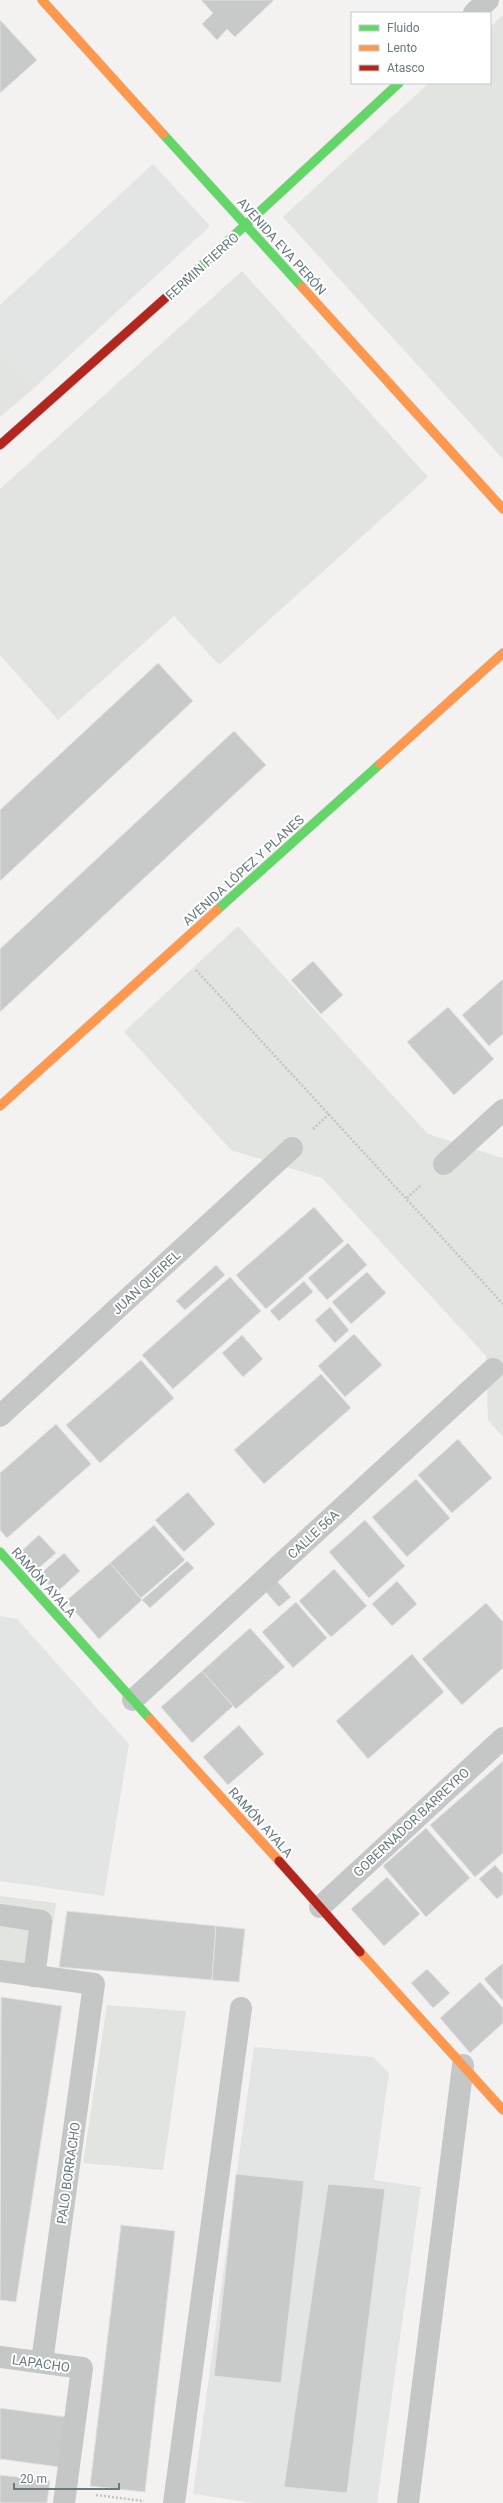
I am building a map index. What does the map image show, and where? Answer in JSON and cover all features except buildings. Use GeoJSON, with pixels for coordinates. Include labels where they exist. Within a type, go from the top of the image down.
{"type":"FeatureCollection","features":[{"type":"Feature","properties":{"kind":"main road","name":"AVENIDA EVA PERÓN"},"geometry":{"type":"LineString","coordinates":[[42,0],[503,509]]}},
{"type":"Feature","properties":{"kind":"main road","name":"FERMIN FIERRO"},"geometry":{"type":"LineString","coordinates":[[0,445],[247,226],[398,84]]}},
{"type":"Feature","properties":{"kind":"main road","name":"AVENIDA LÓPEZ Y PLANES"},"geometry":{"type":"LineString","coordinates":[[0,1106],[503,653]]}},
{"type":"Feature","properties":{"kind":"main road","name":"RAMÓN AYALA"},"geometry":{"type":"LineString","coordinates":[[0,1552],[503,2110]]}},
{"type":"Feature","properties":{"kind":"street"},"geometry":{"type":"LineString","coordinates":[[475,12],[488,0]]}},
{"type":"Feature","properties":{"kind":"street"},"geometry":{"type":"LineString","coordinates":[[444,1164],[503,1110]]}},
{"type":"Feature","properties":{"kind":"street","name":"JUAN QUEIREL"},"geometry":{"type":"LineString","coordinates":[[0,1416],[292,1148]]}},
{"type":"Feature","properties":{"kind":"street","name":"CALLE 56A"},"geometry":{"type":"LineString","coordinates":[[133,1700],[493,1369]]}},
{"type":"Feature","properties":{"kind":"street","name":"GOBERNADOR BARREYRO"},"geometry":{"type":"LineString","coordinates":[[320,1907],[503,1738]]}},
{"type":"Feature","properties":{"kind":"street"},"geometry":{"type":"LineString","coordinates":[[0,1916],[41,1921],[34,1976],[0,1971]]}},
{"type":"Feature","properties":{"kind":"street","name":"PALO BORRACHO"},"geometry":{"type":"LineString","coordinates":[[34,1976],[94,1984],[42,2362]]}},
{"type":"Feature","properties":{"kind":"street"},"geometry":{"type":"LineString","coordinates":[[174,2503],[241,2008]]}},
{"type":"Feature","properties":{"kind":"street"},"geometry":{"type":"LineString","coordinates":[[408,2503],[463,2065]]}},
{"type":"Feature","properties":{"kind":"street","name":"LAPACHO"},"geometry":{"type":"LineString","coordinates":[[0,2357],[82,2368],[65,2497]]}},
{"type":"Feature","properties":{"kind":"path"},"geometry":{"type":"LineString","coordinates":[[176,948],[503,1304]]}},
{"type":"Feature","properties":{"kind":"path"},"geometry":{"type":"LineString","coordinates":[[65,2497],[150,2502]]}},
{"type":"Feature","properties":{"kind":"shaded area"},"geometry":{"type":"Polygon","coordinates":[[[503,15],[503,459],[283,217],[428,84],[491,84],[491,26],[503,15]]]}},
{"type":"Feature","properties":{"kind":"shaded area"},"geometry":{"type":"Polygon","coordinates":[[[153,164],[210,226],[34,388],[0,352],[0,305],[153,164]]]}},
{"type":"Feature","properties":{"kind":"shaded area"},"geometry":{"type":"Polygon","coordinates":[[[242,271],[428,477],[219,665],[174,616],[58,720],[0,655],[0,489],[242,271]]]}},
{"type":"Feature","properties":{"kind":"shaded area"},"geometry":{"type":"Polygon","coordinates":[[[0,352],[34,388],[0,417],[0,352]]]}},
{"type":"Feature","properties":{"kind":"shaded area"},"geometry":{"type":"Polygon","coordinates":[[[238,926],[428,1134],[503,1158],[503,1437],[488,1420],[486,1356],[322,1178],[231,1150],[124,1032],[238,926]]]}},
{"type":"Feature","properties":{"kind":"shaded area"},"geometry":{"type":"Polygon","coordinates":[[[0,1616],[17,1619],[129,1744],[104,1896],[0,1881],[0,1616]]]}},
{"type":"Feature","properties":{"kind":"shaded area"},"geometry":{"type":"Polygon","coordinates":[[[0,1896],[56,1903],[44,1986],[0,1980],[0,1896]]]}},
{"type":"Feature","properties":{"kind":"shaded area"},"geometry":{"type":"Polygon","coordinates":[[[107,2005],[186,2011],[163,2170],[83,2163],[107,2005]]]}},
{"type":"Feature","properties":{"kind":"shaded area"},"geometry":{"type":"Polygon","coordinates":[[[254,2047],[373,2057],[389,2073],[374,2180],[421,2187],[377,2503],[253,2503],[193,2494],[254,2047]]]}},
{"type":"Feature","properties":{"kind":"traffic: fast"},"geometry":{"type":"LineString","coordinates":[[189,277],[398,84]]}},
{"type":"Feature","properties":{"kind":"traffic: fast"},"geometry":{"type":"LineString","coordinates":[[163,134],[302,287]]}},
{"type":"Feature","properties":{"kind":"traffic: fast"},"geometry":{"type":"LineString","coordinates":[[217,910],[380,764]]}},
{"type":"Feature","properties":{"kind":"traffic: fast"},"geometry":{"type":"LineString","coordinates":[[0,1552],[150,1719]]}},
{"type":"Feature","properties":{"kind":"traffic: slow"},"geometry":{"type":"LineString","coordinates":[[42,0],[163,134]]}},
{"type":"Feature","properties":{"kind":"traffic: slow"},"geometry":{"type":"LineString","coordinates":[[302,287],[503,509]]}},
{"type":"Feature","properties":{"kind":"traffic: slow"},"geometry":{"type":"LineString","coordinates":[[380,764],[503,653]]}},
{"type":"Feature","properties":{"kind":"traffic: slow"},"geometry":{"type":"LineString","coordinates":[[0,1106],[217,910]]}},
{"type":"Feature","properties":{"kind":"traffic: slow"},"geometry":{"type":"LineString","coordinates":[[150,1719],[279,1861]]}},
{"type":"Feature","properties":{"kind":"traffic: slow"},"geometry":{"type":"LineString","coordinates":[[360,1952],[503,2110]]}},
{"type":"Feature","properties":{"kind":"traffic: jam"},"geometry":{"type":"LineString","coordinates":[[0,445],[189,277]]}},
{"type":"Feature","properties":{"kind":"traffic: jam"},"geometry":{"type":"LineString","coordinates":[[279,1861],[360,1952]]}}]}
